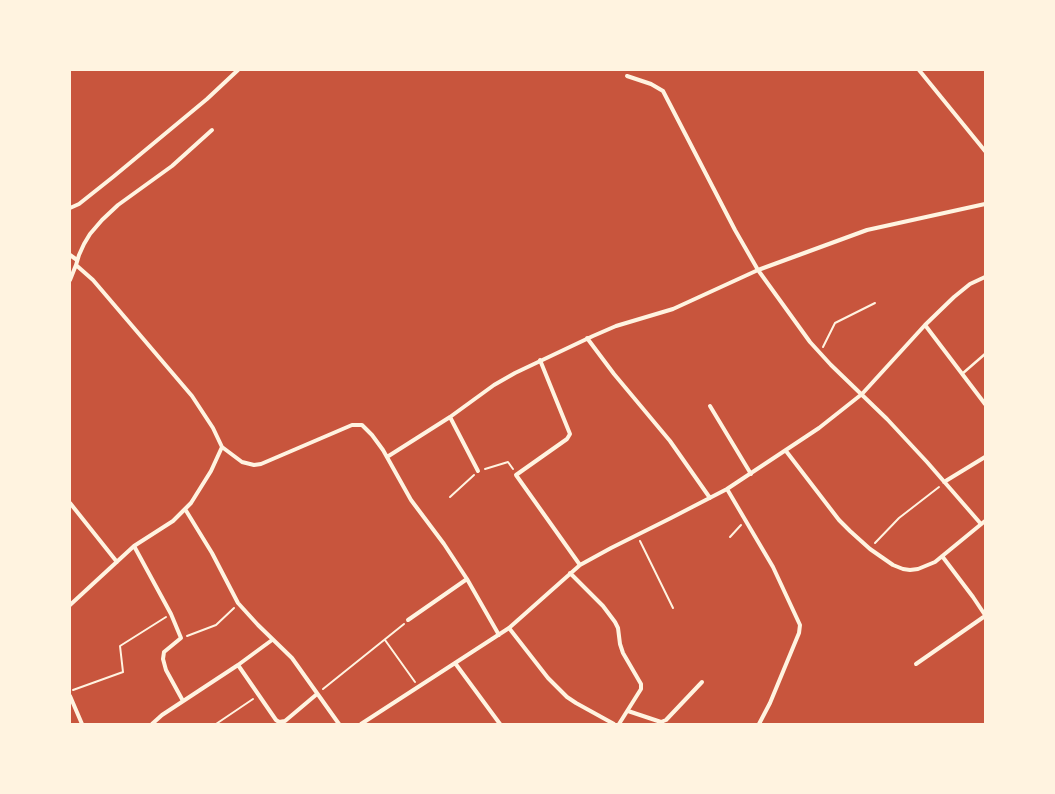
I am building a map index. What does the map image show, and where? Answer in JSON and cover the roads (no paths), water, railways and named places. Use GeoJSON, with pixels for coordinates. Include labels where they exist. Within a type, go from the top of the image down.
{"type":"FeatureCollection","features":[{"type":"Feature","properties":{"kind":"street"},"geometry":{"type":"LineString","coordinates":[[70,208],[82,201],[113,177],[201,104],[238,70]]}},
{"type":"Feature","properties":{"kind":"street"},"geometry":{"type":"LineString","coordinates":[[919,70],[985,151]]}},
{"type":"Feature","properties":{"kind":"street"},"geometry":{"type":"LineString","coordinates":[[627,76],[651,84],[663,92],[735,230],[758,270],[819,353],[862,394],[927,462],[981,524]]}},
{"type":"Feature","properties":{"kind":"street"},"geometry":{"type":"LineString","coordinates":[[70,280],[84,244],[102,220],[118,205],[172,166],[212,130]]}},
{"type":"Feature","properties":{"kind":"street"},"geometry":{"type":"LineString","coordinates":[[387,457],[515,373],[587,338],[616,326],[673,309],[758,270],[867,230],[985,204]]}},
{"type":"Feature","properties":{"kind":"street"},"geometry":{"type":"LineString","coordinates":[[70,255],[77,260]]}},
{"type":"Feature","properties":{"kind":"street"},"geometry":{"type":"LineString","coordinates":[[76,265],[93,280],[192,396],[213,428],[222,447],[242,462],[254,465],[261,464],[352,425],[362,425],[368,430],[387,457],[412,500],[456,561],[499,635]]}},
{"type":"Feature","properties":{"kind":"street"},"geometry":{"type":"LineString","coordinates":[[361,724],[367,722],[418,686],[509,628],[580,565],[637,534],[727,489],[819,428],[862,394],[925,325],[961,290],[985,277]]}},
{"type":"Feature","properties":{"kind":"street"},"geometry":{"type":"LineString","coordinates":[[925,325],[985,404]]}},
{"type":"Feature","properties":{"kind":"street"},"geometry":{"type":"LineString","coordinates":[[587,338],[614,374],[670,441],[710,498]]}},
{"type":"Feature","properties":{"kind":"street"},"geometry":{"type":"LineString","coordinates":[[540,360],[570,430],[570,434],[567,439],[516,475],[580,565]]}},
{"type":"Feature","properties":{"kind":"street"},"geometry":{"type":"LineString","coordinates":[[710,406],[751,474]]}},
{"type":"Feature","properties":{"kind":"street"},"geometry":{"type":"LineString","coordinates":[[450,417],[478,471]]}},
{"type":"Feature","properties":{"kind":"street"},"geometry":{"type":"LineString","coordinates":[[70,605],[134,546],[172,521],[185,509],[201,488],[222,447]]}},
{"type":"Feature","properties":{"kind":"street"},"geometry":{"type":"LineString","coordinates":[[786,451],[839,520],[870,549],[893,565],[903,569],[918,569],[926,566],[942,556],[985,521]]}},
{"type":"Feature","properties":{"kind":"street"},"geometry":{"type":"LineString","coordinates":[[944,482],[985,457]]}},
{"type":"Feature","properties":{"kind":"street"},"geometry":{"type":"LineString","coordinates":[[727,489],[773,567],[800,625],[799,633],[761,723]]}},
{"type":"Feature","properties":{"kind":"street"},"geometry":{"type":"LineString","coordinates":[[70,503],[117,562]]}},
{"type":"Feature","properties":{"kind":"street"},"geometry":{"type":"LineString","coordinates":[[185,509],[212,554],[238,603],[272,640],[295,661],[339,724]]}},
{"type":"Feature","properties":{"kind":"street"},"geometry":{"type":"LineString","coordinates":[[134,546],[171,614],[181,638],[167,649],[163,655],[163,659],[166,670],[183,701]]}},
{"type":"Feature","properties":{"kind":"street"},"geometry":{"type":"LineString","coordinates":[[916,664],[985,616],[973,597],[942,556]]}},
{"type":"Feature","properties":{"kind":"street"},"geometry":{"type":"LineString","coordinates":[[570,573],[606,610],[617,625],[623,653],[642,686],[619,724]]}},
{"type":"Feature","properties":{"kind":"street"},"geometry":{"type":"LineString","coordinates":[[408,620],[467,579]]}},
{"type":"Feature","properties":{"kind":"street"},"geometry":{"type":"LineString","coordinates":[[509,628],[548,678],[567,697],[576,704],[614,724]]}},
{"type":"Feature","properties":{"kind":"street"},"geometry":{"type":"LineString","coordinates":[[152,724],[162,715],[272,640]]}},
{"type":"Feature","properties":{"kind":"street"},"geometry":{"type":"LineString","coordinates":[[455,663],[500,724]]}},
{"type":"Feature","properties":{"kind":"street"},"geometry":{"type":"LineString","coordinates":[[238,664],[276,720],[282,722],[318,694]]}},
{"type":"Feature","properties":{"kind":"street"},"geometry":{"type":"LineString","coordinates":[[628,710],[661,722],[666,720],[702,682]]}},
{"type":"Feature","properties":{"kind":"street"},"geometry":{"type":"LineString","coordinates":[[70,696],[82,724]]}},
{"type":"Feature","properties":{"kind":"lane"},"geometry":{"type":"LineString","coordinates":[[962,374],[985,354]]}}]}
